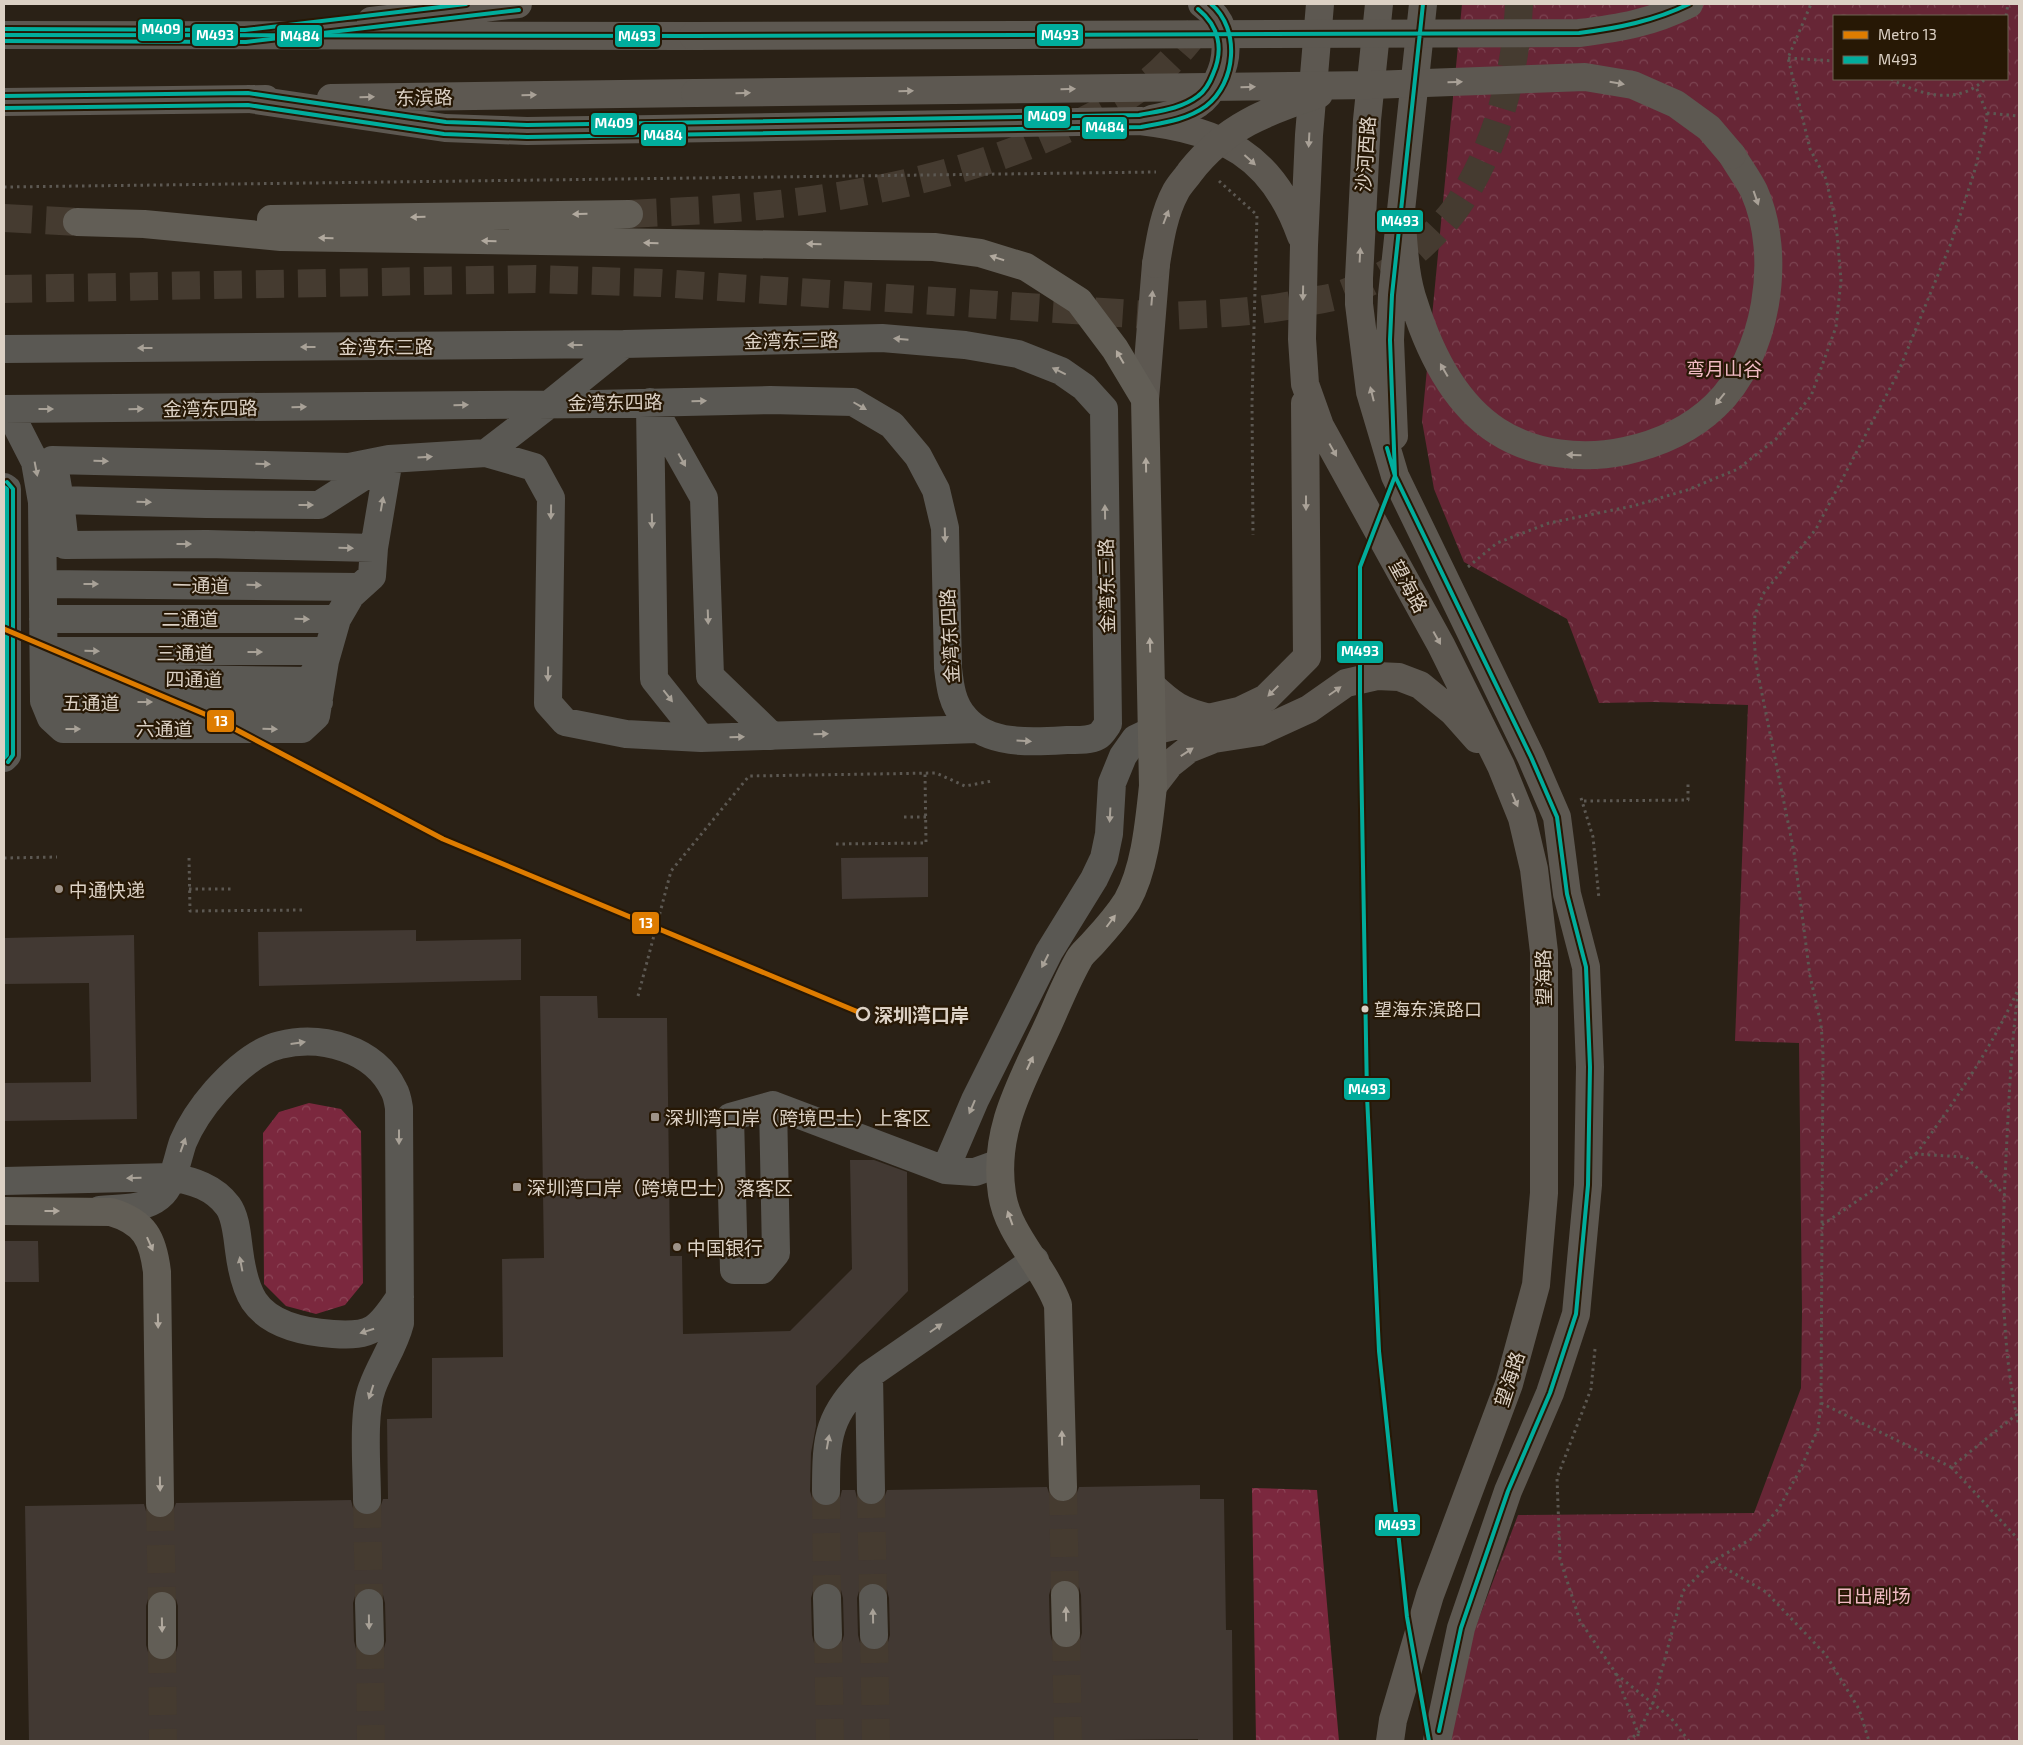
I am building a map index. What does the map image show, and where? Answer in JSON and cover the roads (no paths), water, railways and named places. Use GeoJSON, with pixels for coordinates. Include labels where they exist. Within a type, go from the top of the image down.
{"type":"FeatureCollection","features":[{"type":"Feature","properties":{"kind":"highway"},"geometry":{"type":"LineString","coordinates":[[629,214],[77,222],[144,224],[281,237],[934,247],[980,253],[1026,267],[1079,302],[1115,349],[1145,399],[1153,786],[1142,860],[1127,900],[1103,932],[1079,958],[1011,1104],[1003,1135],[1000,1163],[1002,1195],[1013,1226],[1053,1291],[1058,1305],[1063,1487]]}},
{"type":"Feature","properties":{"kind":"highway"},"geometry":{"type":"LineString","coordinates":[[4,1211],[100,1210],[128,1217],[142,1228],[151,1244],[155,1258],[160,1503]]}},
{"type":"Feature","properties":{"kind":"highway"},"geometry":{"type":"LineString","coordinates":[[1065,1595],[1066,1633]]}},
{"type":"Feature","properties":{"kind":"highway"},"geometry":{"type":"LineString","coordinates":[[162,1606],[162,1645]]}},
{"type":"Feature","properties":{"kind":"main road"},"geometry":{"type":"LineString","coordinates":[[245,36],[518,4]]}},
{"type":"Feature","properties":{"kind":"main road"},"geometry":{"type":"LineString","coordinates":[[1140,121],[1182,113],[1201,102],[1213,89],[1224,66],[1226,47],[1221,26],[1209,8],[1202,4]]}},
{"type":"Feature","properties":{"kind":"main road"},"geometry":{"type":"LineString","coordinates":[[1304,244],[1320,4]]}},
{"type":"Feature","properties":{"kind":"main road","name":"沙河西路"},"geometry":{"type":"LineString","coordinates":[[1359,304],[1367,120],[1379,4]]}},
{"type":"Feature","properties":{"kind":"main road"},"geometry":{"type":"LineString","coordinates":[[1395,476],[1390,340],[1392,295],[1422,4]]}},
{"type":"Feature","properties":{"kind":"main road"},"geometry":{"type":"LineString","coordinates":[[4,35],[693,36],[1579,33],[1622,28],[1665,16],[1688,4]]}},
{"type":"Feature","properties":{"kind":"main road"},"geometry":{"type":"LineString","coordinates":[[1145,399],[1156,264],[1163,223],[1176,190],[1200,161],[1232,131],[1273,110],[1319,94],[1372,85],[1586,77],[1633,85],[1676,104],[1709,128],[1732,155],[1754,191],[1765,226],[1769,266],[1765,306],[1754,346],[1739,376],[1715,406],[1685,429],[1648,446],[1603,456],[1565,455],[1530,447],[1498,431],[1474,412],[1456,391],[1437,358],[1413,302],[1406,272],[1401,214]]}},
{"type":"Feature","properties":{"kind":"main road","name":"东滨路"},"geometry":{"type":"LineString","coordinates":[[4,102],[1372,85]]}},
{"type":"Feature","properties":{"kind":"main road"},"geometry":{"type":"LineString","coordinates":[[248,99],[445,128],[528,131],[1140,121],[1168,124],[1215,138],[1242,152],[1279,188],[1293,212],[1304,244]]}},
{"type":"Feature","properties":{"kind":"main road","name":"望海路"},"geometry":{"type":"LineString","coordinates":[[1304,244],[1302,339],[1305,384],[1320,426],[1441,645],[1501,766],[1522,818],[1534,870],[1544,952],[1544,1193],[1536,1285],[1509,1384],[1430,1595],[1393,1720],[1390,1741]]}},
{"type":"Feature","properties":{"kind":"main road","name":"望海路"},"geometry":{"type":"LineString","coordinates":[[1359,304],[1370,392],[1395,476],[1531,757],[1557,817],[1567,894],[1586,967],[1590,1067],[1588,1185],[1576,1314],[1550,1392],[1508,1491],[1461,1628],[1437,1741]]}},
{"type":"Feature","properties":{"kind":"main road"},"geometry":{"type":"LineString","coordinates":[[1152,731],[1239,711],[1266,698],[1307,657],[1305,384]]}},
{"type":"Feature","properties":{"kind":"main road"},"geometry":{"type":"LineString","coordinates":[[1153,786],[1170,764],[1190,749],[1214,739],[1259,732],[1310,709],[1346,683],[1377,676],[1399,676],[1420,685],[1453,712],[1501,766]]}},
{"type":"Feature","properties":{"kind":"main road"},"geometry":{"type":"LineString","coordinates":[[1151,685],[1167,701],[1186,712],[1211,718]]}},
{"type":"Feature","properties":{"kind":"street","name":"金湾东三路"},"geometry":{"type":"LineString","coordinates":[[4,349],[624,344],[882,338],[965,345],[1018,354],[1061,372],[1084,387],[1104,409],[1108,724],[1099,736],[1086,739],[1028,741],[1007,739],[977,729]]}},
{"type":"Feature","properties":{"kind":"street"},"geometry":{"type":"LineString","coordinates":[[486,453],[624,344]]}},
{"type":"Feature","properties":{"kind":"street","name":"金湾东四路"},"geometry":{"type":"LineString","coordinates":[[6,409],[824,400],[854,402],[892,425],[918,456],[936,490],[945,528],[950,687],[955,703],[965,718],[977,729]]}},
{"type":"Feature","properties":{"kind":"street"},"geometry":{"type":"LineString","coordinates":[[650,402],[704,498],[710,676],[772,736]]}},
{"type":"Feature","properties":{"kind":"street"},"geometry":{"type":"LineString","coordinates":[[650,402],[654,679],[701,738]]}},
{"type":"Feature","properties":{"kind":"street"},"geometry":{"type":"LineString","coordinates":[[6,409],[50,447],[60,500],[65,545],[206,544],[374,548]]}},
{"type":"Feature","properties":{"kind":"street","name":"六通道"},"geometry":{"type":"LineString","coordinates":[[6,409],[35,462],[42,502],[44,676],[51,718],[63,729],[302,729],[316,716],[327,651],[337,619],[351,595],[372,576],[374,548],[389,459]]}},
{"type":"Feature","properties":{"kind":"street"},"geometry":{"type":"LineString","coordinates":[[52,460],[349,467],[389,459],[486,453],[534,468],[551,498],[548,703],[565,722],[626,734],[701,738],[977,729]]}},
{"type":"Feature","properties":{"kind":"street"},"geometry":{"type":"LineString","coordinates":[[60,500],[319,505],[389,459]]}},
{"type":"Feature","properties":{"kind":"street"},"geometry":{"type":"LineString","coordinates":[[4,487],[7,490],[7,755],[4,758]]}},
{"type":"Feature","properties":{"kind":"street","name":"一通道"},"geometry":{"type":"LineString","coordinates":[[43,584],[359,587]]}},
{"type":"Feature","properties":{"kind":"street","name":"二通道"},"geometry":{"type":"LineString","coordinates":[[43,619],[337,619]]}},
{"type":"Feature","properties":{"kind":"street","name":"三通道"},"geometry":{"type":"LineString","coordinates":[[44,676],[327,651]]}},
{"type":"Feature","properties":{"kind":"street"},"geometry":{"type":"LineString","coordinates":[[1112,783],[1123,756],[1135,739],[1152,731]]}},
{"type":"Feature","properties":{"kind":"street"},"geometry":{"type":"LineString","coordinates":[[945,1170],[975,1100],[1049,952],[1094,879],[1104,858],[1109,834],[1112,783],[1107,761],[1097,747],[1086,739]]}},
{"type":"Feature","properties":{"kind":"street"},"geometry":{"type":"LineString","coordinates":[[100,1210],[139,1206],[159,1197],[172,1177],[184,1141],[195,1118],[216,1091],[249,1060],[278,1045],[310,1041],[342,1046],[367,1059],[383,1072],[395,1091],[399,1108],[400,1324],[395,1340],[372,1388],[367,1406],[367,1500]]}},
{"type":"Feature","properties":{"kind":"street"},"geometry":{"type":"LineString","coordinates":[[773,1105],[776,1253],[762,1270],[734,1270],[730,1117],[773,1105],[945,1170],[975,1172],[1000,1163]]}},
{"type":"Feature","properties":{"kind":"street"},"geometry":{"type":"LineString","coordinates":[[4,1181],[172,1177],[194,1181],[213,1191],[229,1206],[235,1228],[242,1270],[254,1301],[273,1319],[297,1328],[350,1335],[372,1331],[386,1319],[400,1297]]}},
{"type":"Feature","properties":{"kind":"street"},"geometry":{"type":"LineString","coordinates":[[826,1491],[826,1454],[830,1429],[841,1406],[869,1375],[1035,1260]]}},
{"type":"Feature","properties":{"kind":"street"},"geometry":{"type":"LineString","coordinates":[[869,1375],[871,1490]]}},
{"type":"Feature","properties":{"kind":"street"},"geometry":{"type":"LineString","coordinates":[[827,1598],[828,1635]]}},
{"type":"Feature","properties":{"kind":"street"},"geometry":{"type":"LineString","coordinates":[[873,1598],[874,1635]]}},
{"type":"Feature","properties":{"kind":"street"},"geometry":{"type":"LineString","coordinates":[[369,1602],[370,1641]]}},
{"type":"Feature","properties":{"kind":"tunnel"},"geometry":{"type":"LineString","coordinates":[[4,289],[535,279],[660,283],[1165,316],[1239,312],[1294,305],[1339,295],[1369,283],[1388,272],[1420,247],[1439,229],[1460,202],[1484,157],[1502,107],[1514,56],[1519,4]]}},
{"type":"Feature","properties":{"kind":"tunnel"},"geometry":{"type":"LineString","coordinates":[[629,214],[722,209],[856,193],[936,176],[1014,151],[1086,120],[1141,87],[1176,55],[1206,19]]}},
{"type":"Feature","properties":{"kind":"tunnel"},"geometry":{"type":"LineString","coordinates":[[4,218],[77,222]]}},
{"type":"Feature","properties":{"kind":"tunnel"},"geometry":{"type":"LineString","coordinates":[[1063,1487],[1065,1595]]}},
{"type":"Feature","properties":{"kind":"tunnel"},"geometry":{"type":"LineString","coordinates":[[871,1490],[873,1598]]}},
{"type":"Feature","properties":{"kind":"tunnel"},"geometry":{"type":"LineString","coordinates":[[826,1491],[827,1598]]}},
{"type":"Feature","properties":{"kind":"tunnel"},"geometry":{"type":"LineString","coordinates":[[367,1500],[369,1603]]}},
{"type":"Feature","properties":{"kind":"tunnel"},"geometry":{"type":"LineString","coordinates":[[160,1503],[162,1606]]}},
{"type":"Feature","properties":{"kind":"tunnel"},"geometry":{"type":"LineString","coordinates":[[1066,1633],[1068,1741]]}},
{"type":"Feature","properties":{"kind":"tunnel"},"geometry":{"type":"LineString","coordinates":[[828,1635],[830,1741]]}},
{"type":"Feature","properties":{"kind":"tunnel"},"geometry":{"type":"LineString","coordinates":[[874,1635],[876,1741]]}},
{"type":"Feature","properties":{"kind":"tunnel"},"geometry":{"type":"LineString","coordinates":[[370,1641],[371,1741]]}},
{"type":"Feature","properties":{"kind":"tunnel"},"geometry":{"type":"LineString","coordinates":[[162,1645],[163,1741]]}},
{"type":"Feature","properties":{"kind":"metro line","name":"13"},"geometry":{"type":"LineString","coordinates":[[4,629],[214,718],[443,839],[863,1014]]}},
{"type":"Feature","properties":{"kind":"place","name":"中通快递"},"geometry":{"type":"Point","coordinates":[59,889]}},
{"type":"Feature","properties":{"kind":"place","name":"望海东滨路口"},"geometry":{"type":"Point","coordinates":[1365,1009]}},
{"type":"Feature","properties":{"kind":"place","name":"深圳湾口岸"},"geometry":{"type":"Point","coordinates":[863,1014]}},
{"type":"Feature","properties":{"kind":"place","name":"深圳湾口岸（跨境巴士）上客区"},"geometry":{"type":"Point","coordinates":[655,1117]}},
{"type":"Feature","properties":{"kind":"place","name":"深圳湾口岸（跨境巴士）落客区"},"geometry":{"type":"Point","coordinates":[517,1187]}},
{"type":"Feature","properties":{"kind":"place","name":"中国银行"},"geometry":{"type":"Point","coordinates":[677,1247]}},
{"type":"Feature","properties":{"kind":"park label","name":"弯月山谷"},"geometry":{"type":"Point","coordinates":[1724,368]}},
{"type":"Feature","properties":{"kind":"park label","name":"日出剧场"},"geometry":{"type":"Point","coordinates":[1873,1595]}}]}
